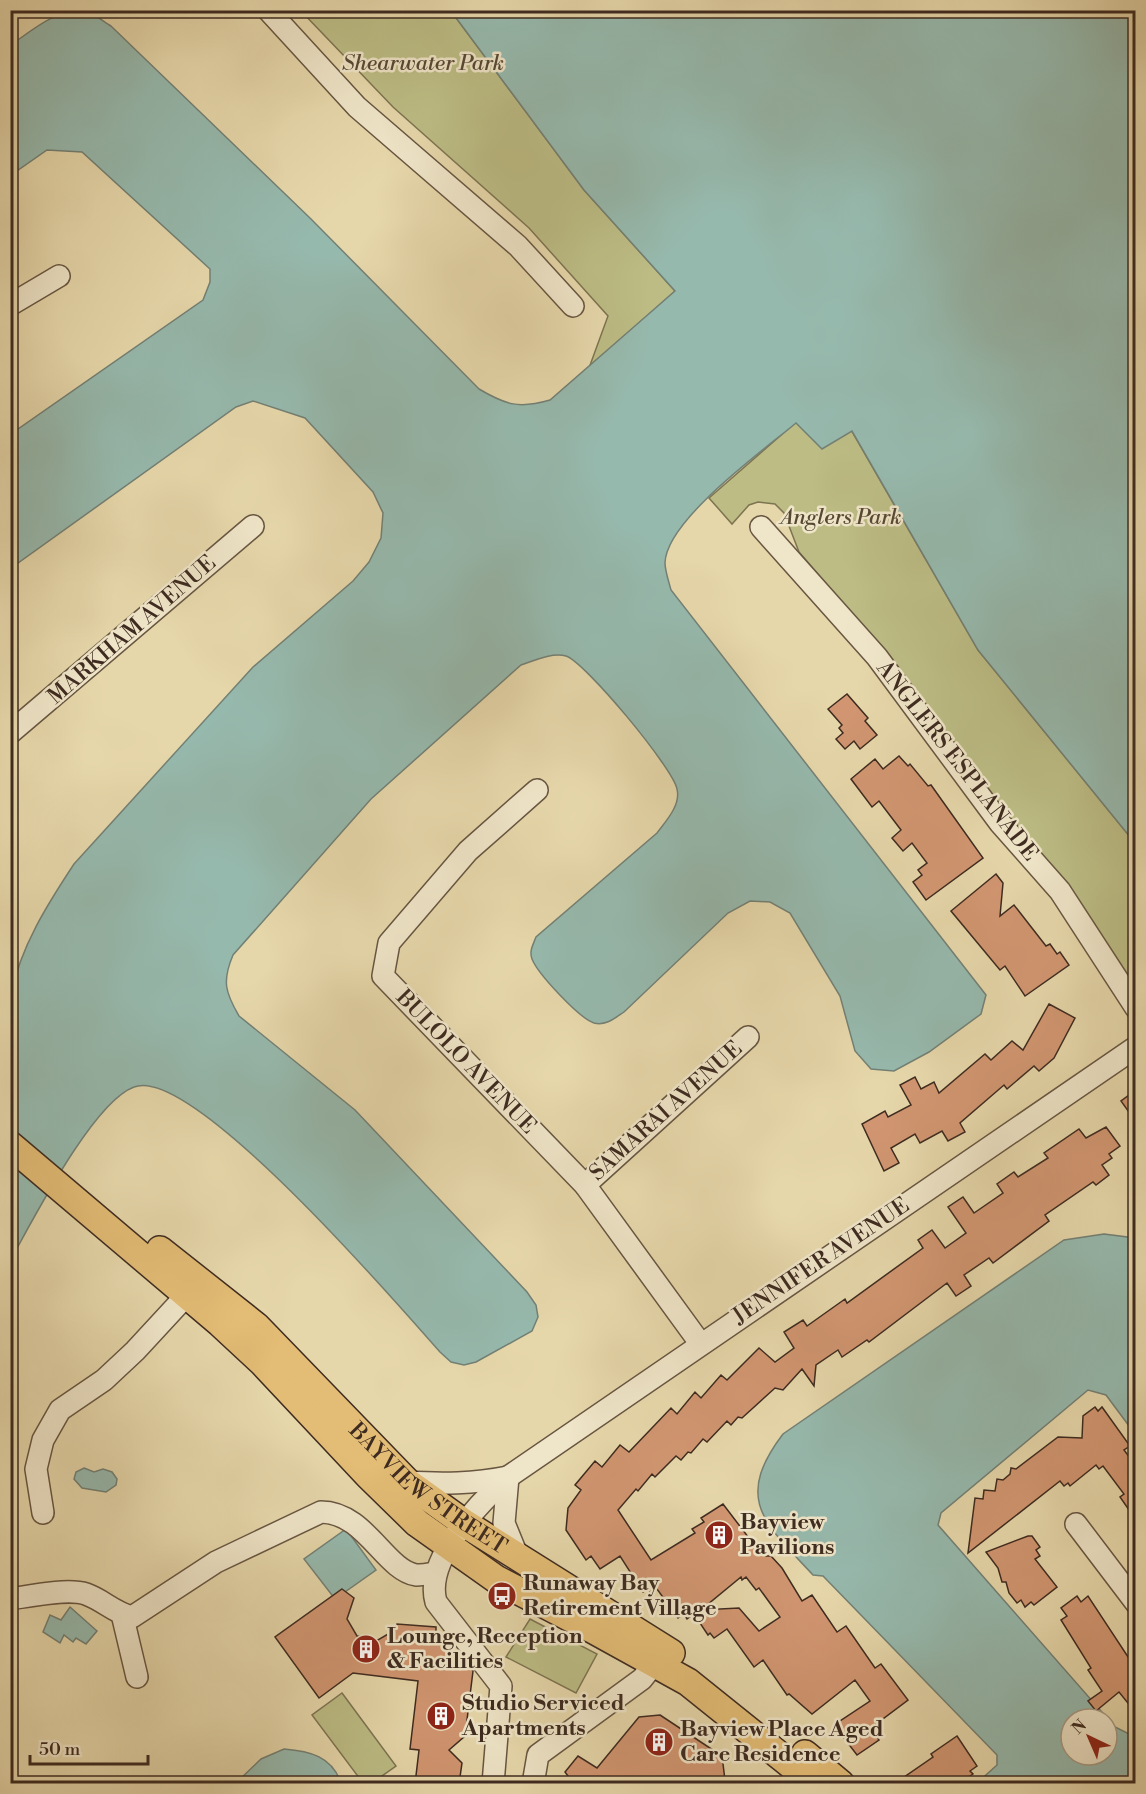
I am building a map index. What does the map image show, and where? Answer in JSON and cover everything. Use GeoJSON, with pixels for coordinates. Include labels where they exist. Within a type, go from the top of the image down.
{"type":"FeatureCollection","features":[{"type":"Feature","properties":{"kind":"main road","name":"BAYVIEW STREET"},"geometry":{"type":"LineString","coordinates":[[10,1145],[65,1190],[128,1228],[194,1288],[385,1492],[417,1522],[496,1580],[569,1603]]}},
{"type":"Feature","properties":{"kind":"main road","name":"BAYVIEW STREET"},"geometry":{"type":"LineString","coordinates":[[194,1288],[256,1326],[407,1482],[464,1523],[518,1555],[569,1603],[763,1719],[841,1784]]}},
{"type":"Feature","properties":{"kind":"main road","name":"BAYVIEW STREET"},"geometry":{"type":"LineString","coordinates":[[660,1657],[815,1784]]}},
{"type":"Feature","properties":{"kind":"street"},"geometry":{"type":"LineString","coordinates":[[268,10],[357,107],[518,246],[573,306]]}},
{"type":"Feature","properties":{"kind":"street"},"geometry":{"type":"LineString","coordinates":[[10,305],[59,276]]}},
{"type":"Feature","properties":{"kind":"street","name":"MARKHAM AVENUE"},"geometry":{"type":"LineString","coordinates":[[10,733],[253,526]]}},
{"type":"Feature","properties":{"kind":"street","name":"ANGLERS ESPLANADE"},"geometry":{"type":"LineString","coordinates":[[761,527],[877,657],[1000,823],[1060,891],[1136,1008]]}},
{"type":"Feature","properties":{"kind":"street","name":"BULOLO AVENUE"},"geometry":{"type":"LineString","coordinates":[[537,790],[468,851],[389,943],[383,976],[585,1185],[700,1343]]}},
{"type":"Feature","properties":{"kind":"street","name":"SAMARAI AVENUE"},"geometry":{"type":"LineString","coordinates":[[585,1185],[748,1037]]}},
{"type":"Feature","properties":{"kind":"street","name":"JENNIFER AVENUE"},"geometry":{"type":"LineString","coordinates":[[435,1573],[464,1523],[480,1501],[508,1477],[700,1343],[1136,1047]]}},
{"type":"Feature","properties":{"kind":"street"},"geometry":{"type":"LineString","coordinates":[[43,1513],[36,1468],[43,1440],[60,1410],[104,1380],[194,1288]]}},
{"type":"Feature","properties":{"kind":"street"},"geometry":{"type":"LineString","coordinates":[[508,1477],[504,1523],[518,1555]]}},
{"type":"Feature","properties":{"kind":"street","name":"JENNIFER AVENUE"},"geometry":{"type":"LineString","coordinates":[[407,1482],[459,1484],[508,1477]]}},
{"type":"Feature","properties":{"kind":"street"},"geometry":{"type":"LineString","coordinates":[[10,1599],[43,1594],[85,1594],[132,1617],[216,1562],[321,1512],[337,1512],[370,1538],[403,1570],[416,1575],[435,1573],[433,1584],[436,1602],[501,1686],[493,1784]]}},
{"type":"Feature","properties":{"kind":"street"},"geometry":{"type":"LineString","coordinates":[[1076,1524],[1136,1603]]}},
{"type":"Feature","properties":{"kind":"street"},"geometry":{"type":"LineString","coordinates":[[122,1614],[136,1677]]}},
{"type":"Feature","properties":{"kind":"street"},"geometry":{"type":"LineString","coordinates":[[533,1784],[538,1755],[642,1679],[660,1657]]}},
{"type":"Feature","properties":{"kind":"green space","name":"Shearwater Park"},"geometry":{"type":"Polygon","coordinates":[[[301,11],[451,11],[584,190],[675,291],[589,368],[608,316],[529,228],[393,107],[301,11]]]}},
{"type":"Feature","properties":{"kind":"green space","name":"Anglers Park"},"geometry":{"type":"Polygon","coordinates":[[[796,422],[851,430],[978,650],[1135,843],[1135,987],[1076,901],[976,784],[896,665],[799,552],[784,513],[775,504],[758,502],[749,505],[732,524],[709,498],[796,422]]]}},
{"type":"Feature","properties":{"kind":"green space"},"geometry":{"type":"Polygon","coordinates":[[[530,1619],[597,1654],[576,1693],[506,1657],[530,1619]]]}},
{"type":"Feature","properties":{"kind":"green space"},"geometry":{"type":"Polygon","coordinates":[[[342,1693],[396,1766],[372,1783],[363,1783],[312,1715],[342,1693]]]}},
{"type":"Feature","properties":{"kind":"water"},"geometry":{"type":"Polygon","coordinates":[[[451,11],[1135,11],[1135,843],[978,650],[852,431],[822,449],[796,423],[698,507],[681,527],[670,546],[665,563],[671,590],[986,995],[981,1014],[929,1052],[894,1071],[871,1069],[855,1051],[840,996],[790,913],[770,902],[750,901],[728,913],[617,1017],[598,1024],[579,1013],[542,975],[532,959],[531,953],[536,937],[657,833],[672,813],[678,795],[672,778],[661,760],[627,717],[591,676],[566,656],[561,655],[521,665],[371,799],[233,955],[226,979],[228,993],[239,1016],[355,1110],[527,1292],[536,1305],[538,1317],[532,1331],[476,1362],[464,1365],[451,1362],[440,1352],[340,1242],[245,1149],[201,1112],[162,1090],[134,1087],[118,1097],[101,1115],[65,1164],[11,1259],[11,994],[21,959],[36,926],[74,864],[253,667],[353,581],[369,562],[381,538],[383,513],[373,492],[305,418],[253,401],[236,407],[11,568],[11,434],[203,300],[210,282],[210,269],[82,152],[47,150],[11,175],[11,45],[46,21],[66,13],[87,12],[111,26],[311,219],[479,389],[497,399],[513,404],[539,403],[550,400],[675,291],[584,190],[451,11]]]}},
{"type":"Feature","properties":{"kind":"water"},"geometry":{"type":"Polygon","coordinates":[[[1104,1234],[1135,1238],[1135,1434],[1106,1395],[1088,1390],[941,1513],[938,1525],[1097,1707],[1059,1707],[1059,1767],[1119,1767],[1119,1729],[1135,1737],[1135,1783],[977,1783],[997,1765],[997,1755],[823,1576],[813,1575],[770,1526],[762,1511],[758,1495],[760,1477],[768,1457],[783,1434],[1064,1240],[1104,1234]]]}},
{"type":"Feature","properties":{"kind":"water"},"geometry":{"type":"Polygon","coordinates":[[[84,1468],[94,1472],[103,1469],[112,1472],[117,1479],[116,1485],[106,1492],[82,1488],[74,1479],[76,1472],[84,1468]]]}},
{"type":"Feature","properties":{"kind":"water"},"geometry":{"type":"Polygon","coordinates":[[[346,1529],[376,1570],[335,1599],[304,1559],[346,1529]]]}},
{"type":"Feature","properties":{"kind":"water"},"geometry":{"type":"Polygon","coordinates":[[[70,1607],[97,1631],[86,1644],[76,1638],[73,1642],[64,1635],[60,1643],[43,1632],[50,1615],[61,1620],[70,1607]]]}},
{"type":"Feature","properties":{"kind":"water"},"geometry":{"type":"Polygon","coordinates":[[[284,1749],[302,1751],[326,1761],[341,1783],[236,1783],[261,1759],[284,1749]]]}},
{"type":"Feature","properties":{"kind":"building"},"geometry":{"type":"Polygon","coordinates":[[[847,694],[868,718],[865,721],[877,735],[860,749],[854,741],[845,749],[836,739],[843,733],[839,728],[842,725],[828,709],[847,694]]]}},
{"type":"Feature","properties":{"kind":"building"},"geometry":{"type":"Polygon","coordinates":[[[899,756],[908,766],[910,764],[928,786],[931,785],[983,858],[926,900],[913,882],[922,875],[918,870],[927,863],[912,843],[903,851],[892,838],[901,830],[879,801],[872,807],[851,779],[875,759],[883,769],[899,756]]]}},
{"type":"Feature","properties":{"kind":"building"},"geometry":{"type":"Polygon","coordinates":[[[996,874],[1003,883],[1000,916],[1014,905],[1046,946],[1050,944],[1057,954],[1060,952],[1069,965],[1025,996],[1005,966],[1000,970],[951,911],[996,874]]]}},
{"type":"Feature","properties":{"kind":"building"},"geometry":{"type":"Polygon","coordinates":[[[1049,1004],[1075,1018],[1054,1058],[1039,1071],[1034,1066],[1007,1089],[1004,1085],[960,1123],[965,1132],[948,1141],[942,1131],[920,1143],[915,1134],[891,1148],[899,1163],[884,1171],[862,1124],[885,1111],[888,1117],[911,1105],[900,1085],[915,1077],[921,1089],[934,1082],[939,1093],[985,1054],[991,1060],[1012,1041],[1023,1050],[1049,1004]]]}},
{"type":"Feature","properties":{"kind":"building"},"geometry":{"type":"Polygon","coordinates":[[[1136,1090],[1136,1122],[1121,1101],[1136,1090]]]}},
{"type":"Feature","properties":{"kind":"building"},"geometry":{"type":"Polygon","coordinates":[[[1106,1127],[1120,1146],[1109,1154],[1112,1158],[1102,1165],[1109,1175],[1096,1185],[1093,1182],[1045,1215],[1049,1221],[993,1263],[989,1258],[964,1275],[971,1286],[956,1296],[947,1283],[869,1342],[867,1340],[842,1357],[838,1350],[816,1365],[814,1386],[802,1369],[783,1390],[775,1388],[742,1418],[738,1417],[731,1425],[727,1421],[707,1442],[703,1439],[691,1453],[688,1452],[681,1460],[676,1456],[655,1477],[652,1474],[618,1510],[651,1560],[695,1533],[692,1529],[704,1522],[701,1518],[723,1504],[755,1546],[758,1544],[766,1556],[771,1556],[782,1568],[802,1601],[812,1595],[837,1632],[846,1626],[875,1668],[881,1664],[908,1700],[871,1728],[879,1740],[857,1755],[834,1725],[870,1701],[855,1680],[812,1714],[789,1694],[787,1695],[763,1660],[754,1667],[727,1629],[714,1638],[710,1633],[708,1635],[694,1614],[687,1619],[684,1614],[678,1618],[657,1589],[651,1593],[648,1589],[643,1592],[620,1556],[600,1569],[591,1556],[586,1560],[566,1530],[568,1508],[581,1490],[575,1485],[595,1461],[602,1467],[620,1445],[629,1452],[671,1408],[677,1414],[695,1392],[701,1398],[721,1375],[727,1380],[759,1348],[775,1362],[794,1348],[784,1332],[803,1320],[807,1326],[845,1299],[847,1303],[923,1248],[918,1240],[932,1230],[945,1248],[966,1233],[948,1207],[963,1197],[974,1213],[1003,1193],[997,1184],[1014,1172],[1018,1177],[1048,1158],[1044,1153],[1079,1129],[1086,1138],[1106,1127]],[[741,1577],[701,1610],[739,1608],[759,1631],[780,1617],[759,1588],[756,1590],[746,1577],[742,1580],[741,1577]]]}},
{"type":"Feature","properties":{"kind":"building"},"geometry":{"type":"Polygon","coordinates":[[[1095,1407],[1098,1411],[1102,1407],[1130,1446],[1124,1450],[1136,1466],[1136,1520],[1120,1497],[1124,1494],[1103,1466],[1099,1469],[1096,1465],[1070,1486],[1068,1483],[1064,1486],[1060,1481],[968,1553],[975,1498],[983,1499],[984,1490],[995,1491],[997,1479],[1003,1480],[1010,1474],[1011,1468],[1016,1469],[1058,1437],[1082,1438],[1083,1416],[1095,1407]]]}},
{"type":"Feature","properties":{"kind":"building"},"geometry":{"type":"Polygon","coordinates":[[[1032,1536],[1040,1547],[1036,1550],[1040,1556],[1035,1559],[1057,1587],[1034,1605],[1031,1602],[1025,1607],[1021,1600],[1017,1603],[1009,1593],[1006,1582],[1002,1582],[998,1568],[986,1552],[1032,1536]]]}},
{"type":"Feature","properties":{"kind":"building","name":"Lounge, Reception & Facilities"},"geometry":{"type":"Polygon","coordinates":[[[342,1589],[354,1598],[347,1619],[357,1636],[378,1640],[395,1630],[397,1624],[436,1627],[436,1639],[473,1671],[465,1736],[449,1750],[462,1763],[459,1784],[415,1784],[419,1750],[410,1749],[418,1681],[353,1673],[319,1698],[275,1637],[342,1589]]]}},
{"type":"Feature","properties":{"kind":"building"},"geometry":{"type":"Polygon","coordinates":[[[1077,1596],[1081,1602],[1088,1596],[1136,1669],[1136,1713],[1119,1692],[1101,1707],[1093,1707],[1088,1701],[1102,1691],[1088,1670],[1091,1668],[1061,1620],[1067,1616],[1061,1608],[1077,1596]]]}},
{"type":"Feature","properties":{"kind":"building","name":"Bayview Place Aged Care Residence"},"geometry":{"type":"Polygon","coordinates":[[[660,1715],[722,1756],[725,1780],[718,1780],[716,1784],[574,1784],[565,1772],[578,1756],[597,1768],[639,1717],[660,1715]]]}},
{"type":"Feature","properties":{"kind":"building"},"geometry":{"type":"Polygon","coordinates":[[[957,1736],[977,1766],[970,1771],[973,1774],[958,1784],[894,1784],[933,1757],[931,1754],[957,1736]]]}},
{"type":"Feature","properties":{"kind":"place","name":"Bayview Pavilions"},"geometry":{"type":"Point","coordinates":[719,1535]}},
{"type":"Feature","properties":{"kind":"place","name":"Runaway Bay Retirement Village"},"geometry":{"type":"Point","coordinates":[502,1596]}},
{"type":"Feature","properties":{"kind":"place","name":"Lounge, Reception & Facilities"},"geometry":{"type":"Point","coordinates":[366,1649]}},
{"type":"Feature","properties":{"kind":"place","name":"Studio Serviced Apartments"},"geometry":{"type":"Point","coordinates":[441,1716]}},
{"type":"Feature","properties":{"kind":"place","name":"Bayview Place Aged Care Residence"},"geometry":{"type":"Point","coordinates":[659,1742]}}]}
